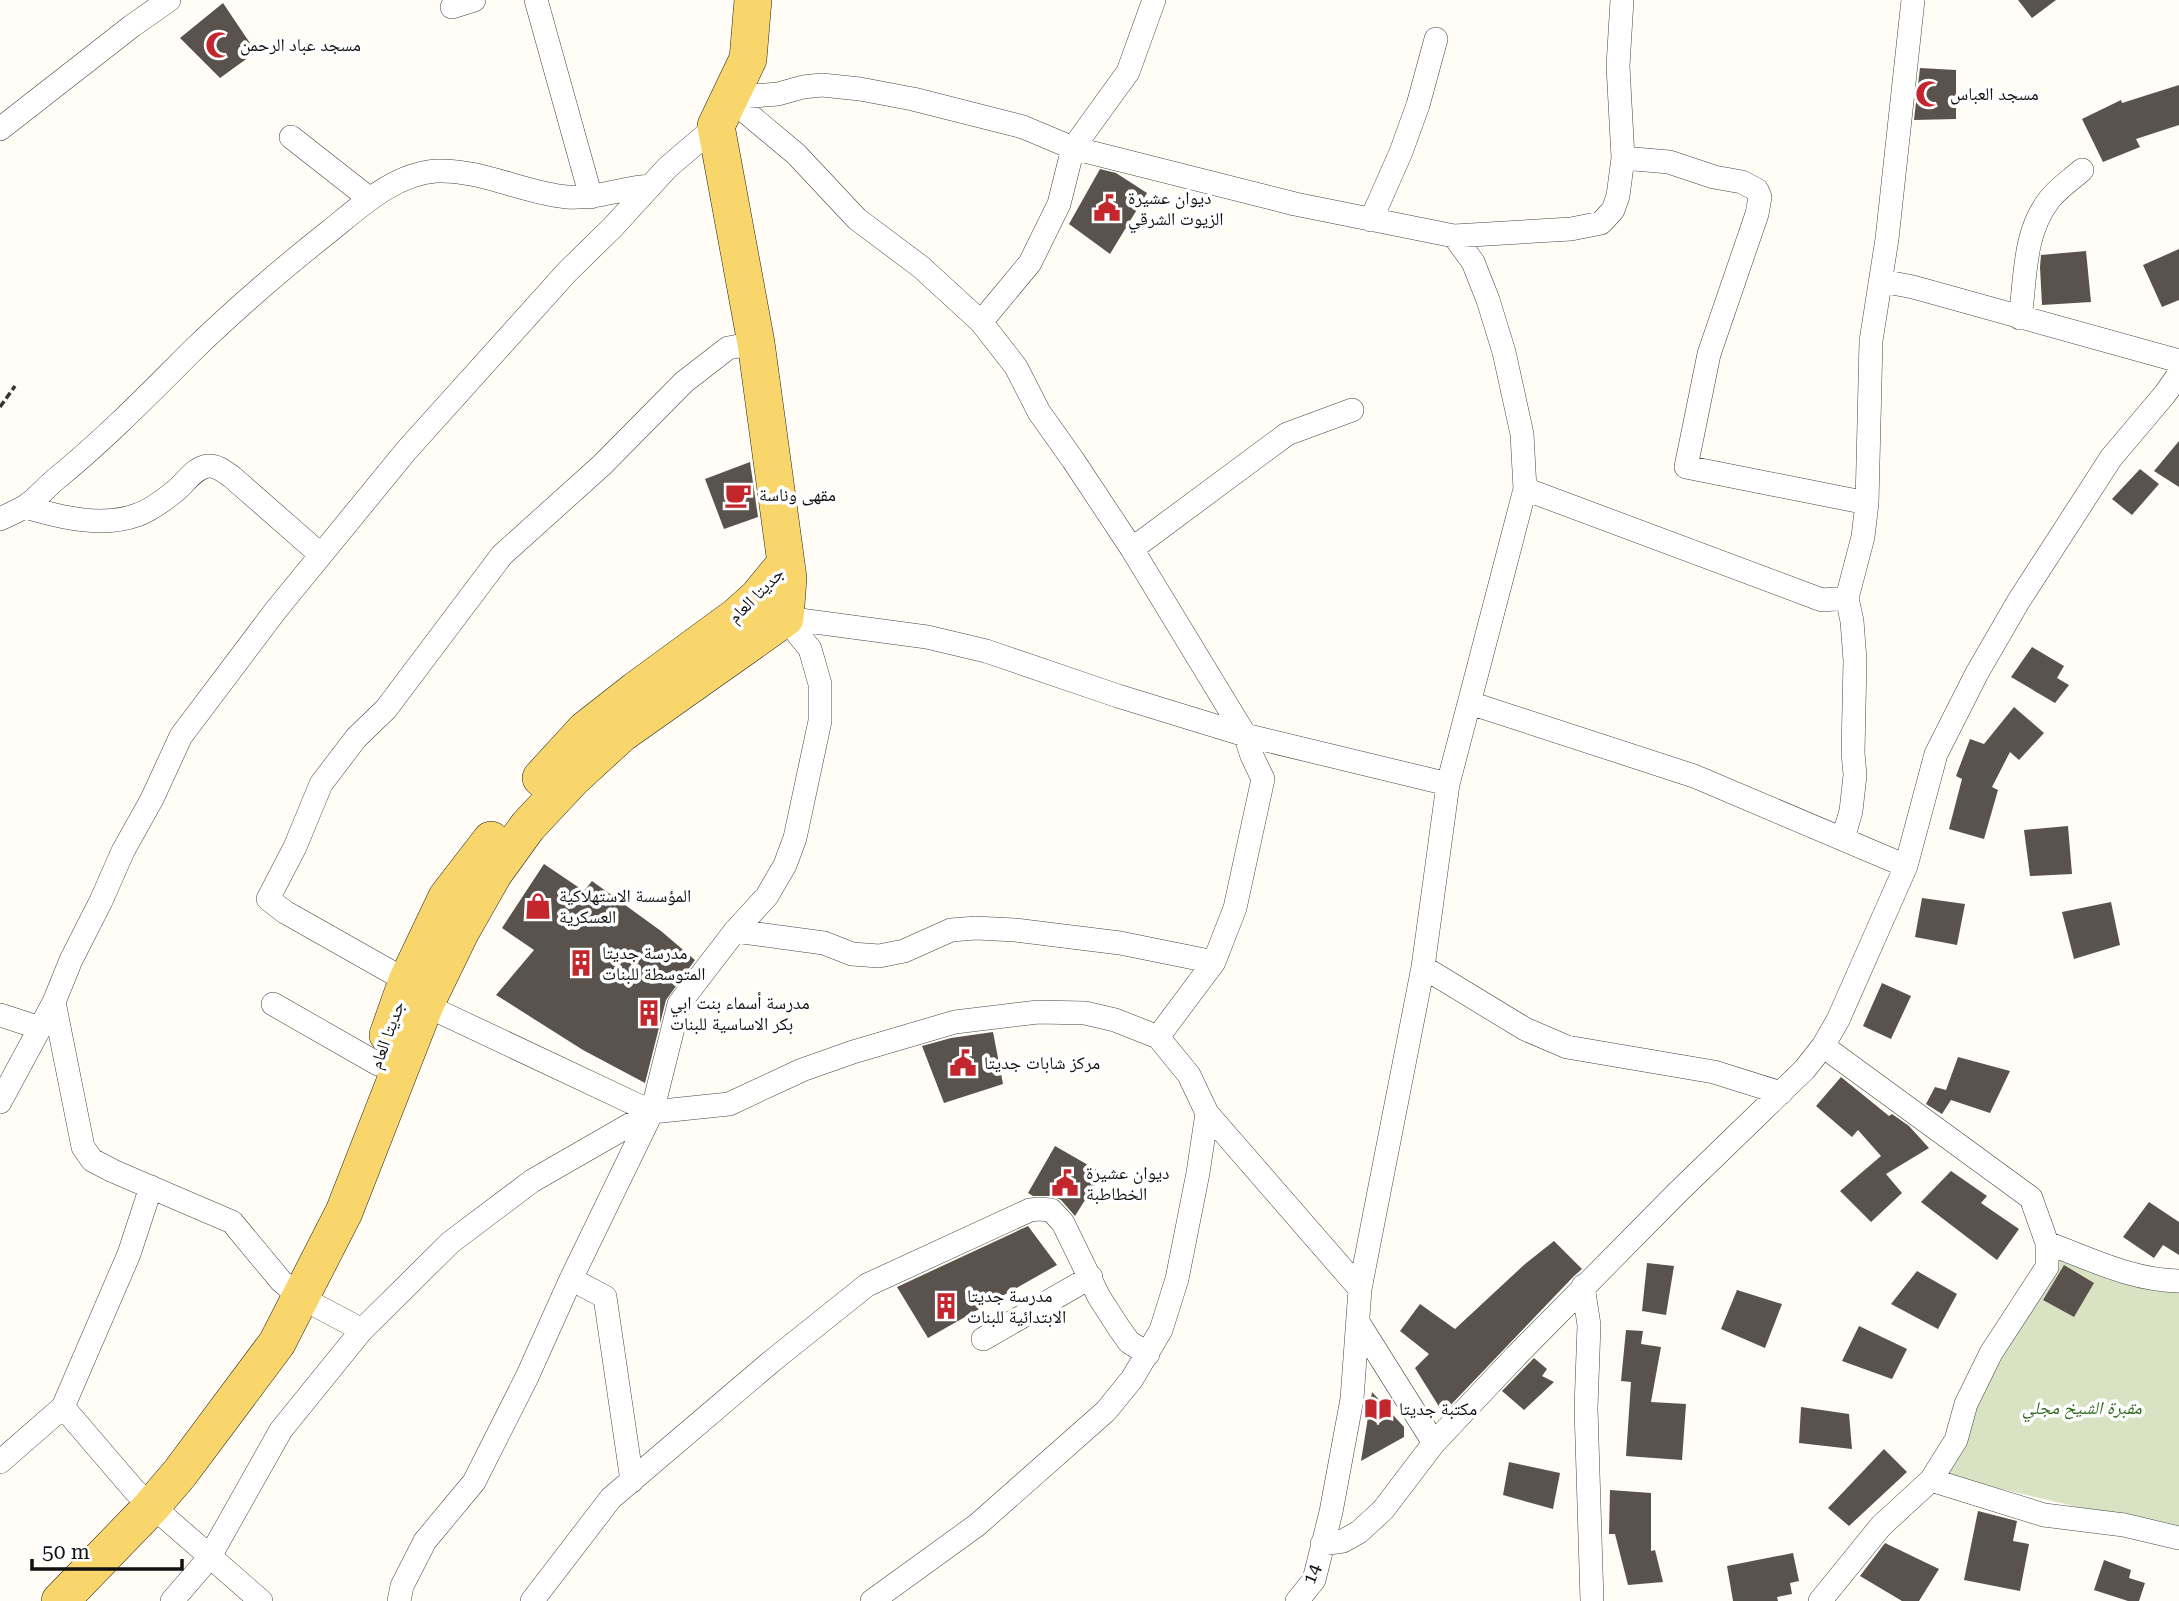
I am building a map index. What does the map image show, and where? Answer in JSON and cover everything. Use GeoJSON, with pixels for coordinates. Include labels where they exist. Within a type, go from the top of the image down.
{"type":"FeatureCollection","features":[{"type":"Feature","properties":{"kind":"main road"},"geometry":{"type":"LineString","coordinates":[[753,0],[748,59],[722,112],[786,563]]}},
{"type":"Feature","properties":{"kind":"main road","name":"جديتا العام"},"geometry":{"type":"LineString","coordinates":[[368,1118],[378,1064],[416,993],[461,931],[494,873],[528,827],[573,778],[621,734],[785,618],[788,578],[786,563]]}},
{"type":"Feature","properties":{"kind":"main road","name":"جديتا العام"},"geometry":{"type":"LineString","coordinates":[[60,1601],[143,1499],[184,1433],[257,1329],[290,1289],[338,1169],[368,1118],[416,993],[447,897],[542,776],[585,730],[737,616],[758,597],[786,563]]}},
{"type":"Feature","properties":{"kind":"main road","name":"جديتا العام"},"geometry":{"type":"LineString","coordinates":[[38,1601],[143,1499]]}},
{"type":"Feature","properties":{"kind":"street"},"geometry":{"type":"LineString","coordinates":[[0,129],[169,0]]}},
{"type":"Feature","properties":{"kind":"street"},"geometry":{"type":"LineString","coordinates":[[536,0],[591,197]]}},
{"type":"Feature","properties":{"kind":"street"},"geometry":{"type":"LineString","coordinates":[[981,322],[1030,263],[1059,204],[1073,148],[1128,72],[1154,0]]}},
{"type":"Feature","properties":{"kind":"street"},"geometry":{"type":"LineString","coordinates":[[0,1102],[54,1002],[123,851],[152,799],[181,736],[276,610],[406,451],[567,272],[722,112],[803,87],[822,85],[860,89],[913,99],[1023,127],[1073,148],[1295,204],[1371,220],[1454,236],[1571,229],[1601,223],[1613,210],[1618,196],[1623,158],[1618,66],[1622,0]]}},
{"type":"Feature","properties":{"kind":"street"},"geometry":{"type":"LineString","coordinates":[[1843,839],[1851,811],[1855,775],[1855,660],[1847,598],[1863,537],[1867,503],[1871,341],[1882,281],[1913,0]]}},
{"type":"Feature","properties":{"kind":"street"},"geometry":{"type":"LineString","coordinates":[[1371,220],[1401,152],[1436,39]]}},
{"type":"Feature","properties":{"kind":"street"},"geometry":{"type":"LineString","coordinates":[[722,112],[796,154],[857,219],[920,267],[981,322],[1016,367],[1039,412],[1132,549],[1245,735],[1263,779],[1235,908],[1214,962],[1158,1037]]}},
{"type":"Feature","properties":{"kind":"street"},"geometry":{"type":"LineString","coordinates":[[291,137],[370,199]]}},
{"type":"Feature","properties":{"kind":"street"},"geometry":{"type":"LineString","coordinates":[[1623,158],[1670,162],[1714,177],[1742,182],[1757,190],[1760,197],[1757,214],[1709,354],[1686,467],[1867,503]]}},
{"type":"Feature","properties":{"kind":"street"},"geometry":{"type":"LineString","coordinates":[[2020,318],[2029,245],[2035,222],[2050,198],[2082,170]]}},
{"type":"Feature","properties":{"kind":"street"},"geometry":{"type":"LineString","coordinates":[[0,519],[25,507],[125,418],[273,278],[370,199],[401,180],[436,171],[470,174],[566,197],[591,197],[630,187],[650,186]]}},
{"type":"Feature","properties":{"kind":"street","name":"14"},"geometry":{"type":"LineString","coordinates":[[1297,1601],[1314,1580],[1331,1512],[1352,1399],[1360,1289],[1423,967],[1448,784],[1525,489],[1522,434],[1504,352],[1473,262],[1454,236]]}},
{"type":"Feature","properties":{"kind":"street"},"geometry":{"type":"LineString","coordinates":[[1882,281],[1913,286],[2179,361]]}},
{"type":"Feature","properties":{"kind":"street"},"geometry":{"type":"LineString","coordinates":[[652,1112],[416,993],[285,912],[268,898],[295,847],[321,784],[356,738],[386,709],[502,555],[602,465],[684,382],[728,348],[756,343]]}},
{"type":"Feature","properties":{"kind":"street"},"geometry":{"type":"LineString","coordinates":[[1322,1544],[1343,1541],[1359,1532],[1383,1510],[1434,1443],[1583,1286],[1805,1069],[1823,1046],[1838,1020],[1906,866],[1936,754],[1977,673],[2018,602],[2111,458],[2172,398],[2179,374]]}},
{"type":"Feature","properties":{"kind":"street"},"geometry":{"type":"LineString","coordinates":[[1132,549],[1287,434],[1352,410]]}},
{"type":"Feature","properties":{"kind":"street"},"geometry":{"type":"LineString","coordinates":[[25,507],[59,517],[104,521],[137,515],[174,492],[198,470],[208,466],[218,467],[321,555]]}},
{"type":"Feature","properties":{"kind":"street"},"geometry":{"type":"LineString","coordinates":[[1525,489],[1822,600],[1847,598]]}},
{"type":"Feature","properties":{"kind":"street"},"geometry":{"type":"LineString","coordinates":[[785,618],[927,637],[986,651],[1245,735],[1448,784]]}},
{"type":"Feature","properties":{"kind":"street"},"geometry":{"type":"LineString","coordinates":[[399,1601],[402,1586],[425,1541],[474,1482],[527,1377],[652,1112],[679,1004],[735,931],[767,896],[785,865],[796,838],[820,721],[820,684],[810,649],[785,618]]}},
{"type":"Feature","properties":{"kind":"street"},"geometry":{"type":"LineString","coordinates":[[1470,703],[1694,776],[1906,866]]}},
{"type":"Feature","properties":{"kind":"street"},"geometry":{"type":"LineString","coordinates":[[735,931],[824,943],[852,954],[879,956],[904,951],[951,930],[1015,930],[1120,943],[1214,962]]}},
{"type":"Feature","properties":{"kind":"street"},"geometry":{"type":"LineString","coordinates":[[1423,967],[1525,1029],[1567,1047],[1714,1072],[1781,1093]]}},
{"type":"Feature","properties":{"kind":"street"},"geometry":{"type":"LineString","coordinates":[[54,1002],[83,1147],[92,1160],[232,1222],[290,1289],[362,1330]]}},
{"type":"Feature","properties":{"kind":"street"},"geometry":{"type":"LineString","coordinates":[[273,1004],[378,1064]]}},
{"type":"Feature","properties":{"kind":"street"},"geometry":{"type":"LineString","coordinates":[[172,1601],[209,1558],[281,1430],[362,1330],[451,1242],[532,1181],[652,1112],[729,1104],[802,1070],[955,1022],[1038,1012],[1085,1013],[1115,1020],[1158,1037],[1189,1075],[1206,1114],[1360,1289]]}},
{"type":"Feature","properties":{"kind":"street"},"geometry":{"type":"LineString","coordinates":[[0,1015],[40,1028]]}},
{"type":"Feature","properties":{"kind":"street"},"geometry":{"type":"LineString","coordinates":[[1820,1601],[1881,1526],[1931,1480],[1956,1440],[1966,1404],[1991,1353],[2047,1267],[2047,1243],[2031,1198],[1823,1046]]}},
{"type":"Feature","properties":{"kind":"street"},"geometry":{"type":"LineString","coordinates":[[872,1601],[977,1525],[1106,1411],[1148,1354],[1161,1330],[1177,1279],[1198,1173],[1206,1114]]}},
{"type":"Feature","properties":{"kind":"street"},"geometry":{"type":"LineString","coordinates":[[0,1462],[63,1407],[129,1254],[151,1187]]}},
{"type":"Feature","properties":{"kind":"street"},"geometry":{"type":"LineString","coordinates":[[532,1601],[611,1498],[772,1361],[867,1285],[1030,1210],[1051,1210],[1057,1215],[1099,1297],[1129,1342],[1148,1354]]}},
{"type":"Feature","properties":{"kind":"street"},"geometry":{"type":"LineString","coordinates":[[2047,1243],[2122,1273],[2155,1281],[2179,1281]]}},
{"type":"Feature","properties":{"kind":"street"},"geometry":{"type":"LineString","coordinates":[[983,1339],[1091,1277]]}},
{"type":"Feature","properties":{"kind":"street"},"geometry":{"type":"LineString","coordinates":[[571,1279],[605,1297],[632,1481]]}},
{"type":"Feature","properties":{"kind":"street"},"geometry":{"type":"LineString","coordinates":[[1583,1286],[1589,1325],[1586,1408],[1591,1601]]}},
{"type":"Feature","properties":{"kind":"street"},"geometry":{"type":"LineString","coordinates":[[1357,1322],[1434,1443]]}},
{"type":"Feature","properties":{"kind":"street"},"geometry":{"type":"LineString","coordinates":[[63,1407],[143,1499],[261,1601]]}},
{"type":"Feature","properties":{"kind":"street"},"geometry":{"type":"LineString","coordinates":[[1931,1480],[2044,1515],[2124,1525],[2179,1538]]}},
{"type":"Feature","properties":{"kind":"path"},"geometry":{"type":"LineString","coordinates":[[0,407],[15,386]]}},
{"type":"Feature","properties":{"kind":"green space","name":"مقبرة الشيخ مجلي"},"geometry":{"type":"Polygon","coordinates":[[[2047,1243],[2179,1274],[2179,1531],[1947,1476],[2047,1243]]]}},
{"type":"Feature","properties":{"kind":"building"},"geometry":{"type":"Polygon","coordinates":[[[2018,0],[2056,0],[2032,18],[2018,0]]]}},
{"type":"Feature","properties":{"kind":"building","name":"مسجد عباد الرحمن"},"geometry":{"type":"Polygon","coordinates":[[[223,3],[256,52],[220,78],[180,38],[223,3]]]}},
{"type":"Feature","properties":{"kind":"building","name":"مسجد العباس"},"geometry":{"type":"Polygon","coordinates":[[[1920,68],[1956,70],[1956,119],[1914,120],[1920,68]]]}},
{"type":"Feature","properties":{"kind":"building"},"geometry":{"type":"Polygon","coordinates":[[[2179,85],[2179,125],[2136,139],[2140,147],[2103,162],[2082,119],[2121,100],[2122,103],[2179,85]]]}},
{"type":"Feature","properties":{"kind":"building","name":"ديوان عشيرة الزيوت الشرقي"},"geometry":{"type":"Polygon","coordinates":[[[1100,169],[1116,173],[1147,193],[1110,254],[1069,224],[1100,169]]]}},
{"type":"Feature","properties":{"kind":"building"},"geometry":{"type":"Polygon","coordinates":[[[2179,249],[2179,300],[2162,307],[2143,265],[2179,249]]]}},
{"type":"Feature","properties":{"kind":"building"},"geometry":{"type":"Polygon","coordinates":[[[2086,251],[2091,302],[2042,305],[2041,255],[2086,251]]]}},
{"type":"Feature","properties":{"kind":"building"},"geometry":{"type":"Polygon","coordinates":[[[2179,441],[2179,487],[2154,471],[2179,441]]]}},
{"type":"Feature","properties":{"kind":"building"},"geometry":{"type":"Polygon","coordinates":[[[750,462],[758,517],[724,529],[705,479],[750,462]]]}},
{"type":"Feature","properties":{"kind":"building"},"geometry":{"type":"Polygon","coordinates":[[[2140,469],[2159,484],[2132,515],[2112,499],[2140,469]]]}},
{"type":"Feature","properties":{"kind":"building"},"geometry":{"type":"Polygon","coordinates":[[[2032,647],[2064,666],[2057,678],[2069,685],[2055,703],[2011,677],[2032,647]]]}},
{"type":"Feature","properties":{"kind":"building"},"geometry":{"type":"Polygon","coordinates":[[[2014,707],[2044,733],[2019,760],[2010,752],[1992,787],[1998,790],[1984,839],[1949,829],[1962,779],[1956,776],[1970,739],[1984,744],[2014,707]]]}},
{"type":"Feature","properties":{"kind":"building"},"geometry":{"type":"Polygon","coordinates":[[[2068,826],[2072,874],[2030,876],[2024,830],[2068,826]]]}},
{"type":"Feature","properties":{"kind":"building"},"geometry":{"type":"Polygon","coordinates":[[[544,864],[584,891],[592,881],[661,931],[695,960],[666,1000],[645,1083],[583,1050],[496,995],[534,950],[502,928],[544,864]]]}},
{"type":"Feature","properties":{"kind":"building"},"geometry":{"type":"Polygon","coordinates":[[[1922,898],[1965,904],[1957,945],[1915,937],[1922,898]]]}},
{"type":"Feature","properties":{"kind":"building"},"geometry":{"type":"Polygon","coordinates":[[[2111,902],[2120,945],[2074,959],[2062,912],[2111,902]]]}},
{"type":"Feature","properties":{"kind":"building"},"geometry":{"type":"Polygon","coordinates":[[[1882,983],[1911,996],[1891,1039],[1863,1026],[1882,983]]]}},
{"type":"Feature","properties":{"kind":"building","name":"مركز شابات جديتا"},"geometry":{"type":"Polygon","coordinates":[[[993,1032],[1003,1084],[944,1103],[922,1046],[951,1038],[993,1032]]]}},
{"type":"Feature","properties":{"kind":"building"},"geometry":{"type":"Polygon","coordinates":[[[1958,1057],[2010,1071],[1990,1113],[1951,1100],[1942,1114],[1926,1104],[1935,1087],[1946,1090],[1958,1057]]]}},
{"type":"Feature","properties":{"kind":"building"},"geometry":{"type":"Polygon","coordinates":[[[1841,1077],[1889,1116],[1892,1114],[1909,1126],[1929,1148],[1886,1174],[1902,1193],[1871,1222],[1840,1191],[1881,1156],[1858,1130],[1852,1137],[1816,1106],[1841,1077]]]}},
{"type":"Feature","properties":{"kind":"building","name":"ديوان عشيرة الخطاطبة"},"geometry":{"type":"Polygon","coordinates":[[[1055,1146],[1102,1173],[1075,1216],[1061,1200],[1028,1193],[1055,1146]]]}},
{"type":"Feature","properties":{"kind":"building"},"geometry":{"type":"Polygon","coordinates":[[[1951,1171],[1987,1196],[1981,1203],[2019,1229],[1997,1260],[1921,1202],[1951,1171]]]}},
{"type":"Feature","properties":{"kind":"building"},"geometry":{"type":"Polygon","coordinates":[[[2149,1202],[2179,1222],[2179,1255],[2163,1245],[2154,1258],[2123,1237],[2149,1202]]]}},
{"type":"Feature","properties":{"kind":"building","name":"مدرسة جديتا الابتدائية للبنات"},"geometry":{"type":"Polygon","coordinates":[[[1028,1226],[1057,1265],[928,1338],[897,1287],[1028,1226]]]}},
{"type":"Feature","properties":{"kind":"building"},"geometry":{"type":"Polygon","coordinates":[[[1554,1241],[1582,1269],[1443,1413],[1415,1368],[1429,1354],[1400,1331],[1420,1304],[1455,1329],[1554,1241]]]}},
{"type":"Feature","properties":{"kind":"building"},"geometry":{"type":"Polygon","coordinates":[[[1647,1263],[1674,1266],[1666,1315],[1642,1311],[1647,1263]]]}},
{"type":"Feature","properties":{"kind":"building"},"geometry":{"type":"Polygon","coordinates":[[[2064,1265],[2094,1283],[2074,1317],[2043,1300],[2064,1265]]]}},
{"type":"Feature","properties":{"kind":"building"},"geometry":{"type":"Polygon","coordinates":[[[1917,1271],[1957,1294],[1938,1329],[1891,1304],[1917,1271]]]}},
{"type":"Feature","properties":{"kind":"building"},"geometry":{"type":"Polygon","coordinates":[[[1737,1290],[1782,1304],[1765,1348],[1721,1329],[1737,1290]]]}},
{"type":"Feature","properties":{"kind":"building"},"geometry":{"type":"Polygon","coordinates":[[[1859,1326],[1907,1349],[1892,1379],[1842,1361],[1859,1326]]]}},
{"type":"Feature","properties":{"kind":"building"},"geometry":{"type":"Polygon","coordinates":[[[1626,1330],[1643,1331],[1641,1344],[1661,1347],[1651,1402],[1686,1404],[1682,1460],[1626,1456],[1631,1382],[1621,1381],[1626,1330]]]}},
{"type":"Feature","properties":{"kind":"building"},"geometry":{"type":"Polygon","coordinates":[[[1534,1358],[1547,1369],[1542,1376],[1554,1382],[1524,1410],[1502,1391],[1534,1358]]]}},
{"type":"Feature","properties":{"kind":"building","name":"مكتبة جديتا"},"geometry":{"type":"Polygon","coordinates":[[[1372,1392],[1404,1427],[1404,1437],[1361,1461],[1372,1392]]]}},
{"type":"Feature","properties":{"kind":"building"},"geometry":{"type":"Polygon","coordinates":[[[1801,1407],[1849,1414],[1852,1449],[1799,1443],[1801,1407]]]}},
{"type":"Feature","properties":{"kind":"building"},"geometry":{"type":"Polygon","coordinates":[[[1884,1449],[1907,1472],[1849,1526],[1828,1508],[1884,1449]]]}},
{"type":"Feature","properties":{"kind":"building"},"geometry":{"type":"Polygon","coordinates":[[[1509,1462],[1560,1473],[1553,1509],[1503,1495],[1509,1462]]]}},
{"type":"Feature","properties":{"kind":"building"},"geometry":{"type":"Polygon","coordinates":[[[1610,1490],[1651,1493],[1651,1551],[1655,1550],[1663,1582],[1628,1585],[1615,1534],[1609,1534],[1610,1490]]]}},
{"type":"Feature","properties":{"kind":"building"},"geometry":{"type":"Polygon","coordinates":[[[1978,1511],[2017,1521],[2013,1541],[2029,1544],[2020,1591],[1964,1580],[1978,1511]]]}},
{"type":"Feature","properties":{"kind":"building"},"geometry":{"type":"Polygon","coordinates":[[[1885,1543],[1939,1569],[1919,1601],[1902,1601],[1860,1576],[1885,1543]]]}},
{"type":"Feature","properties":{"kind":"building"},"geometry":{"type":"Polygon","coordinates":[[[1793,1553],[1799,1581],[1790,1583],[1792,1594],[1777,1597],[1778,1601],[1733,1601],[1727,1566],[1793,1553]]]}},
{"type":"Feature","properties":{"kind":"building"},"geometry":{"type":"Polygon","coordinates":[[[2104,1560],[2131,1570],[2129,1578],[2145,1583],[2139,1601],[2128,1601],[2094,1590],[2104,1560]]]}},
{"type":"Feature","properties":{"kind":"place","name":"مسجد عباد الرحمن"},"geometry":{"type":"Point","coordinates":[219,45]}},
{"type":"Feature","properties":{"kind":"place","name":"مسجد العباس"},"geometry":{"type":"Point","coordinates":[1929,94]}},
{"type":"Feature","properties":{"kind":"place","name":"ديوان عشيرة الزيوت الشرقي"},"geometry":{"type":"Point","coordinates":[1107,208]}},
{"type":"Feature","properties":{"kind":"place","name":"مقهى وناسة"},"geometry":{"type":"Point","coordinates":[738,495]}},
{"type":"Feature","properties":{"kind":"place","name":"المؤسسة الاستهلاكية العسكرية"},"geometry":{"type":"Point","coordinates":[538,906]}},
{"type":"Feature","properties":{"kind":"place","name":"مدرسة جديتا المتوسطة للبنات"},"geometry":{"type":"Point","coordinates":[581,963]}},
{"type":"Feature","properties":{"kind":"place","name":"مدرسة أسماء بنت ابي بكر الاساسية للبنات"},"geometry":{"type":"Point","coordinates":[649,1013]}},
{"type":"Feature","properties":{"kind":"place","name":"مركز شابات جديتا"},"geometry":{"type":"Point","coordinates":[963,1063]}},
{"type":"Feature","properties":{"kind":"place","name":"ديوان عشيرة الخطاطبة"},"geometry":{"type":"Point","coordinates":[1065,1183]}},
{"type":"Feature","properties":{"kind":"place","name":"مدرسة جديتا الابتدائية للبنات"},"geometry":{"type":"Point","coordinates":[946,1306]}},
{"type":"Feature","properties":{"kind":"place","name":"مكتبة جديتا"},"geometry":{"type":"Point","coordinates":[1378,1409]}}]}
